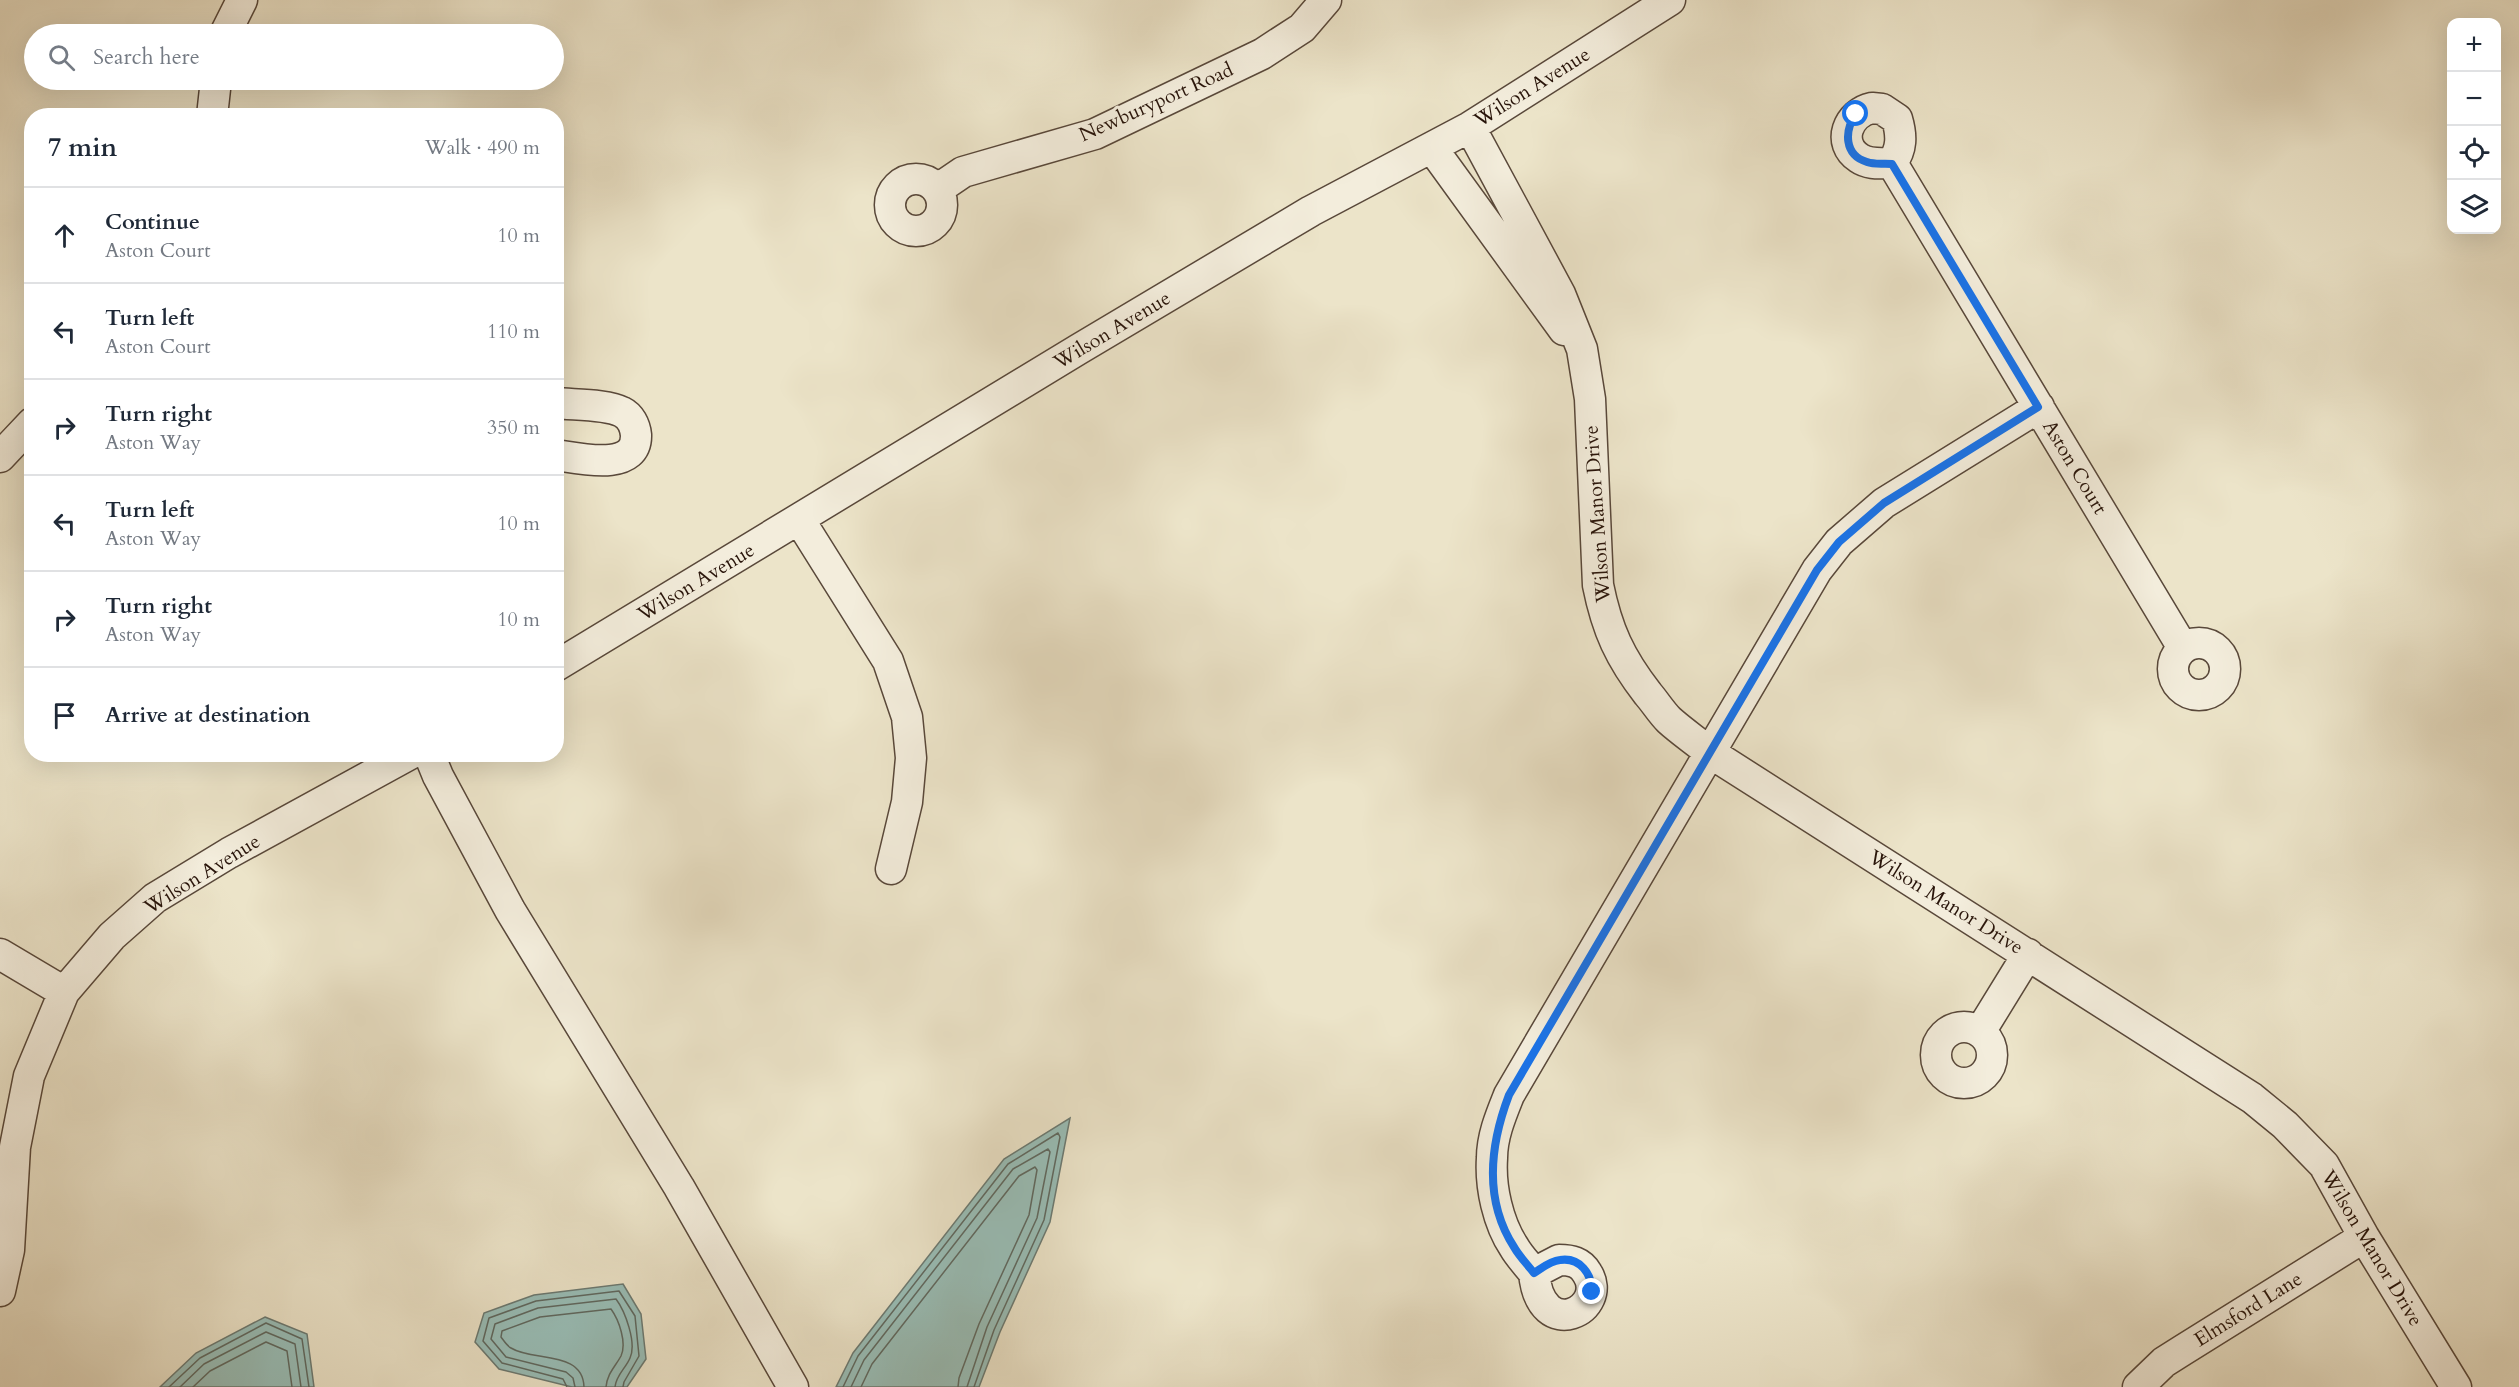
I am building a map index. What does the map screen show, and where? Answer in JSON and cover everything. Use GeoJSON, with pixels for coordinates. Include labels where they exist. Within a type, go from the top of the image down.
{"type":"FeatureCollection","features":[{"type":"Feature","properties":{"kind":"street"},"geometry":{"type":"LineString","coordinates":[[230,24],[242,0]]}},
{"type":"Feature","properties":{"kind":"street","name":"Newburyport Road"},"geometry":{"type":"LineString","coordinates":[[938,189],[963,172],[1095,134],[1262,54],[1302,28],[1326,0]]}},
{"type":"Feature","properties":{"kind":"street","name":"Wilson Avenue"},"geometry":{"type":"LineString","coordinates":[[564,661],[1311,211],[1470,127],[1670,0]]}},
{"type":"Feature","properties":{"kind":"street"},"geometry":{"type":"LineString","coordinates":[[213,108],[215,90]]}},
{"type":"Feature","properties":{"kind":"street","name":"Wilson Manor Drive"},"geometry":{"type":"LineString","coordinates":[[1470,127],[1560,294],[1582,353],[1590,399],[1598,585],[1603,612],[1622,658],[1668,719],[1709,752],[2253,1098],[2285,1125],[2324,1166],[2364,1237],[2456,1387]]}},
{"type":"Feature","properties":{"kind":"street","name":"Wilson Manor Drive"},"geometry":{"type":"LineString","coordinates":[[1432,148],[1477,208],[1540,300],[1582,353]]}},
{"type":"Feature","properties":{"kind":"street","name":"Aston Court"},"geometry":{"type":"LineString","coordinates":[[1892,164],[2183,648]]}},
{"type":"Feature","properties":{"kind":"street"},"geometry":{"type":"LineString","coordinates":[[564,404],[620,411],[633,423],[636,435],[629,452],[615,460],[564,456]]}},
{"type":"Feature","properties":{"kind":"street"},"geometry":{"type":"LineString","coordinates":[[1534,1273],[1513,1247],[1501,1220],[1494,1188],[1492,1157],[1498,1124],[1509,1095],[1817,570],[1839,542],[1884,503],[2038,407]]}},
{"type":"Feature","properties":{"kind":"street"},"geometry":{"type":"LineString","coordinates":[[0,457],[24,432]]}},
{"type":"Feature","properties":{"kind":"street"},"geometry":{"type":"LineString","coordinates":[[799,519],[888,661],[907,717],[911,758],[907,802],[891,869]]}},
{"type":"Feature","properties":{"kind":"street","name":"Wilson Avenue"},"geometry":{"type":"LineString","coordinates":[[0,1291],[9,1250],[15,1147],[29,1076],[64,992],[112,936],[155,898],[230,853],[395,762]]}},
{"type":"Feature","properties":{"kind":"street"},"geometry":{"type":"LineString","coordinates":[[432,762],[510,910],[679,1187],[793,1387]]}},
{"type":"Feature","properties":{"kind":"street"},"geometry":{"type":"LineString","coordinates":[[0,954],[64,992]]}},
{"type":"Feature","properties":{"kind":"street"},"geometry":{"type":"LineString","coordinates":[[1980,1032],[2028,954]]}},
{"type":"Feature","properties":{"kind":"street","name":"Elmsford Lane"},"geometry":{"type":"LineString","coordinates":[[2138,1387],[2164,1362],[2364,1237]]}},
{"type":"Feature","properties":{"kind":"water"},"geometry":{"type":"Polygon","coordinates":[[[1070,1118],[1050,1222],[1000,1332],[979,1387],[836,1387],[853,1353],[1004,1159],[1070,1118]]]}},
{"type":"Feature","properties":{"kind":"water"},"geometry":{"type":"Polygon","coordinates":[[[623,1284],[641,1314],[646,1359],[627,1387],[572,1387],[499,1369],[475,1342],[484,1313],[534,1295],[623,1284]]]}},
{"type":"Feature","properties":{"kind":"water"},"geometry":{"type":"Polygon","coordinates":[[[265,1317],[307,1334],[314,1387],[160,1387],[196,1353],[265,1317]]]}},
{"type":"Feature","properties":{"kind":"route"},"geometry":{"type":"LineString","coordinates":[[1592,1292],[1589,1275],[1577,1262],[1559,1260],[1534,1273],[1513,1247],[1501,1220],[1494,1188],[1492,1157],[1498,1124],[1509,1095],[1817,570],[1839,542],[1884,503],[2038,407],[1892,164],[1866,162],[1853,153],[1847,138],[1848,129],[1856,114]]}}]}
